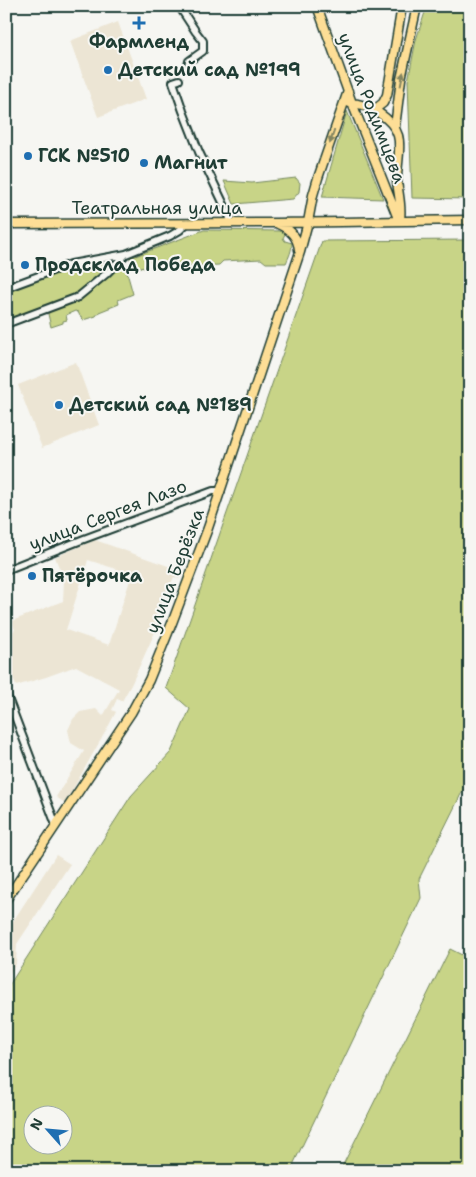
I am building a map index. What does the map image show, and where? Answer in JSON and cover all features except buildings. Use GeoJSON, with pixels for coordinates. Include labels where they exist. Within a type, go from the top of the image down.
{"type":"FeatureCollection","features":[{"type":"Feature","properties":{"kind":"main road","name":"улица Родимцева"},"geometry":{"type":"LineString","coordinates":[[317,6],[348,91]]}},
{"type":"Feature","properties":{"kind":"main road"},"geometry":{"type":"LineString","coordinates":[[374,110],[383,103],[387,95],[402,6]]}},
{"type":"Feature","properties":{"kind":"main road"},"geometry":{"type":"LineString","coordinates":[[395,127],[401,80],[417,6]]}},
{"type":"Feature","properties":{"kind":"main road","name":"улица Берёзка"},"geometry":{"type":"LineString","coordinates":[[6,900],[142,695],[178,608],[221,491],[300,252],[318,178],[348,103],[348,91]]}},
{"type":"Feature","properties":{"kind":"main road","name":"улица Родимцева"},"geometry":{"type":"LineString","coordinates":[[348,103],[400,221]]}},
{"type":"Feature","properties":{"kind":"main road"},"geometry":{"type":"LineString","coordinates":[[348,103],[361,105],[387,118],[399,135],[397,175],[401,212],[400,221]]}},
{"type":"Feature","properties":{"kind":"main road","name":"Театральная улица"},"geometry":{"type":"LineString","coordinates":[[6,224],[470,220]]}},
{"type":"Feature","properties":{"kind":"main road"},"geometry":{"type":"LineString","coordinates":[[276,223],[295,235],[300,252]]}},
{"type":"Feature","properties":{"kind":"street"},"geometry":{"type":"LineString","coordinates":[[179,6],[203,41],[203,51],[189,61],[188,66]]}},
{"type":"Feature","properties":{"kind":"street"},"geometry":{"type":"LineString","coordinates":[[179,80],[173,82],[182,111],[231,223]]}},
{"type":"Feature","properties":{"kind":"street"},"geometry":{"type":"LineString","coordinates":[[6,288],[71,264],[126,254],[170,236],[187,223]]}},
{"type":"Feature","properties":{"kind":"street"},"geometry":{"type":"LineString","coordinates":[[6,324],[78,297],[106,274],[126,254]]}},
{"type":"Feature","properties":{"kind":"street","name":"улица Сергея Лазо"},"geometry":{"type":"LineString","coordinates":[[6,570],[134,520],[213,491],[221,491]]}},
{"type":"Feature","properties":{"kind":"street"},"geometry":{"type":"LineString","coordinates":[[6,693],[56,825]]}},
{"type":"Feature","properties":{"kind":"shaded area","name":"Детский сад №199"},"geometry":{"type":"Polygon","coordinates":[[[118,22],[146,99],[98,117],[70,41],[118,22]]]}},
{"type":"Feature","properties":{"kind":"shaded area","name":"Детский сад №189"},"geometry":{"type":"Polygon","coordinates":[[[76,362],[99,425],[42,448],[18,385],[76,362]]]}},
{"type":"Feature","properties":{"kind":"shaded area"},"geometry":{"type":"Polygon","coordinates":[[[95,540],[182,571],[179,579],[174,577],[155,618],[160,621],[131,685],[122,701],[117,699],[112,710],[116,712],[65,803],[56,797],[84,751],[71,743],[68,730],[73,719],[80,712],[96,709],[103,716],[119,689],[76,666],[16,686],[6,658],[6,634],[15,630],[12,621],[63,601],[64,580],[55,557],[95,540]],[[88,560],[66,630],[109,645],[132,574],[88,560]]]}},
{"type":"Feature","properties":{"kind":"shaded area"},"geometry":{"type":"Polygon","coordinates":[[[56,855],[70,864],[17,944],[16,964],[6,980],[6,932],[56,855]]]}},
{"type":"Feature","properties":{"kind":"green space"},"geometry":{"type":"Polygon","coordinates":[[[427,6],[470,6],[470,199],[412,198],[408,81],[416,40],[427,6]]]}},
{"type":"Feature","properties":{"kind":"green space"},"geometry":{"type":"Polygon","coordinates":[[[347,111],[383,199],[322,197],[347,111]]]}},
{"type":"Feature","properties":{"kind":"green space"},"geometry":{"type":"Polygon","coordinates":[[[296,178],[300,183],[299,192],[293,199],[234,204],[224,181],[252,183],[296,178]]]}},
{"type":"Feature","properties":{"kind":"green space"},"geometry":{"type":"Polygon","coordinates":[[[204,230],[282,231],[285,234],[283,238],[285,241],[292,243],[286,263],[266,263],[261,259],[223,261],[219,265],[196,266],[178,264],[174,267],[148,266],[145,268],[132,266],[130,258],[204,230]]]}},
{"type":"Feature","properties":{"kind":"green space"},"geometry":{"type":"Polygon","coordinates":[[[470,240],[470,776],[419,879],[421,898],[292,1167],[289,1171],[6,1171],[6,990],[131,796],[171,752],[190,709],[166,688],[322,241],[470,240]]]}},
{"type":"Feature","properties":{"kind":"green space"},"geometry":{"type":"Polygon","coordinates":[[[107,261],[110,263],[110,266],[84,289],[74,295],[6,320],[6,292],[78,265],[107,261]]]}},
{"type":"Feature","properties":{"kind":"green space"},"geometry":{"type":"Polygon","coordinates":[[[124,262],[133,294],[118,300],[119,304],[99,312],[96,316],[83,320],[78,312],[75,311],[66,315],[67,320],[63,321],[63,323],[51,327],[48,314],[50,310],[80,299],[124,262]]]}},
{"type":"Feature","properties":{"kind":"green space"},"geometry":{"type":"Polygon","coordinates":[[[450,949],[470,959],[470,1171],[340,1171],[450,949]]]}},
{"type":"Feature","properties":{"kind":"place","name":"Фармленд"},"geometry":{"type":"Point","coordinates":[139,23]}},
{"type":"Feature","properties":{"kind":"place","name":"Детский сад №199"},"geometry":{"type":"Point","coordinates":[108,70]}},
{"type":"Feature","properties":{"kind":"place","name":"ГСК №510"},"geometry":{"type":"Point","coordinates":[28,156]}},
{"type":"Feature","properties":{"kind":"place","name":"Магнит"},"geometry":{"type":"Point","coordinates":[144,163]}},
{"type":"Feature","properties":{"kind":"place","name":"Продсклад Победа"},"geometry":{"type":"Point","coordinates":[25,265]}},
{"type":"Feature","properties":{"kind":"place","name":"Детский сад №189"},"geometry":{"type":"Point","coordinates":[59,405]}},
{"type":"Feature","properties":{"kind":"place","name":"Пятёрочка"},"geometry":{"type":"Point","coordinates":[32,576]}}]}
